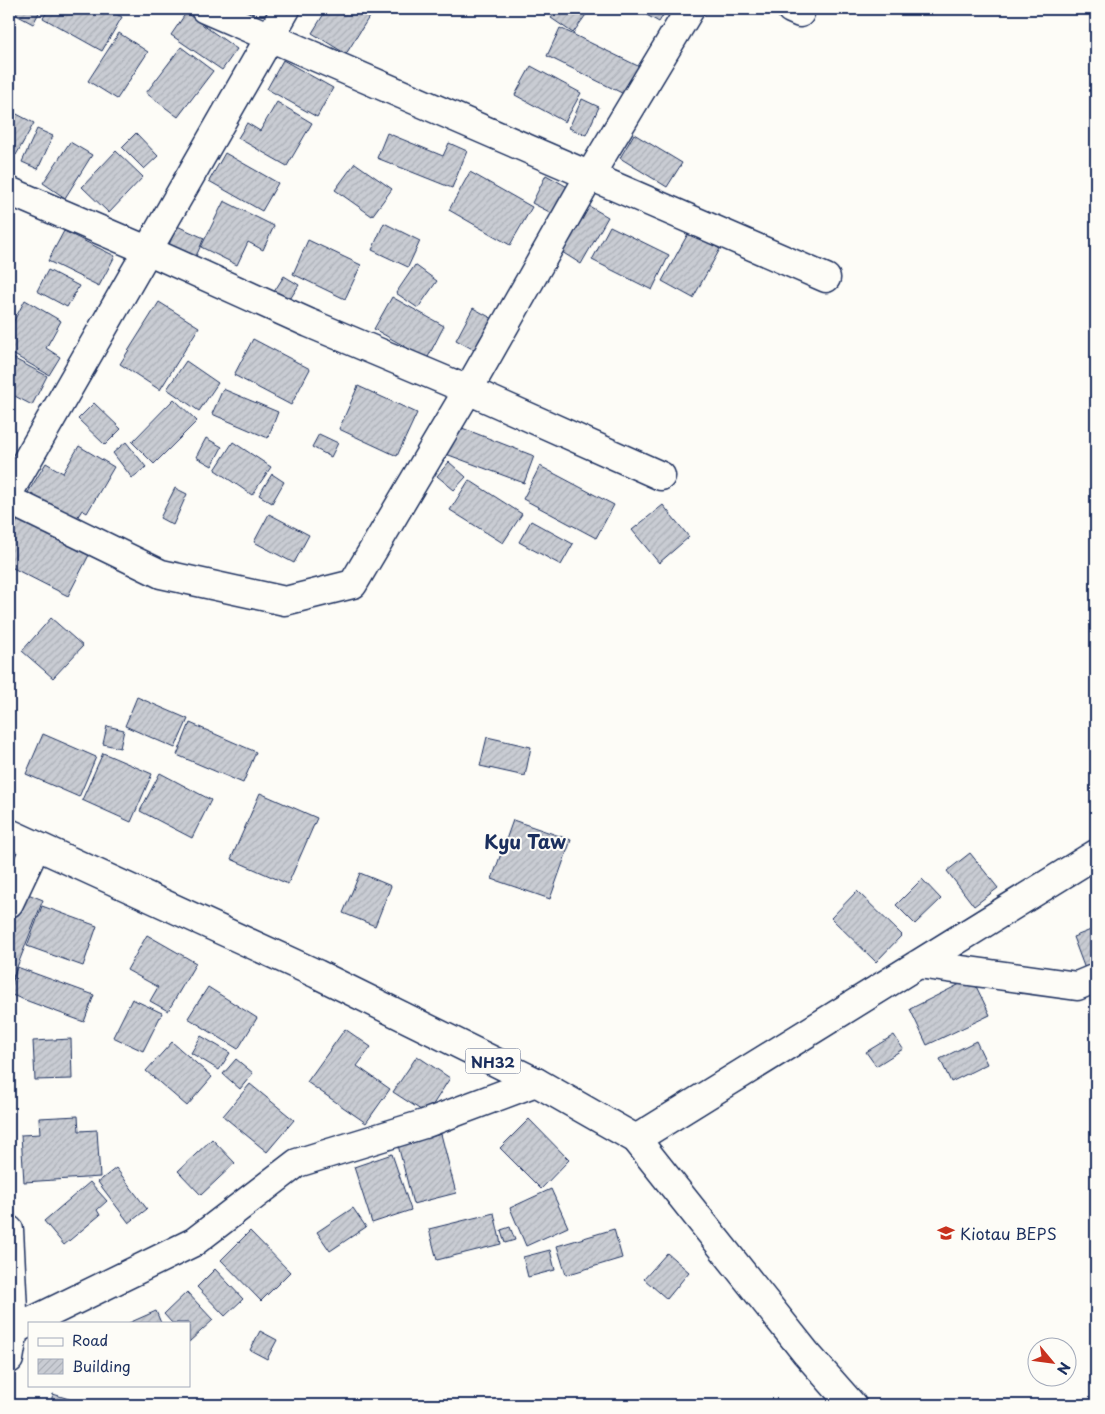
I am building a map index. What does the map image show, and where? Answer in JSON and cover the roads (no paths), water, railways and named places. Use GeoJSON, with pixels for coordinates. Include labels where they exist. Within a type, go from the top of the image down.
{"type":"FeatureCollection","features":[{"type":"Feature","properties":{"kind":"main road"},"geometry":{"type":"LineString","coordinates":[[206,9],[826,278]]}},
{"type":"Feature","properties":{"kind":"main road"},"geometry":{"type":"LineString","coordinates":[[9,492],[286,9]]}},
{"type":"Feature","properties":{"kind":"main road"},"geometry":{"type":"LineString","coordinates":[[9,500],[161,574],[285,601],[353,584],[468,390],[590,175],[690,9]]}},
{"type":"Feature","properties":{"kind":"main road"},"geometry":{"type":"LineString","coordinates":[[9,191],[661,476]]}},
{"type":"Feature","properties":{"kind":"main road","name":"NH32"},"geometry":{"type":"LineString","coordinates":[[9,833],[317,974],[536,1082],[636,1139],[806,1353],[852,1405]]}},
{"type":"Feature","properties":{"kind":"main road"},"geometry":{"type":"LineString","coordinates":[[9,903],[36,846]]}},
{"type":"Feature","properties":{"kind":"main road"},"geometry":{"type":"LineString","coordinates":[[636,1139],[1096,854]]}},
{"type":"Feature","properties":{"kind":"main road"},"geometry":{"type":"LineString","coordinates":[[918,964],[1077,986],[1096,978]]}},
{"type":"Feature","properties":{"kind":"main road"},"geometry":{"type":"LineString","coordinates":[[30,1322],[194,1242],[297,1163],[424,1124],[536,1082]]}},
{"type":"Feature","properties":{"kind":"main road"},"geometry":{"type":"LineString","coordinates":[[9,1230],[14,1330],[9,1359]]}},
{"type":"Feature","properties":{"kind":"main road"},"geometry":{"type":"LineString","coordinates":[[14,1330],[28,1323]]}},
{"type":"Feature","properties":{"kind":"place","name":"Kiotau BEPS"},"geometry":{"type":"Point","coordinates":[946,1233]}},
{"type":"Feature","properties":{"kind":"district","name":"Kyu Taw"},"geometry":{"type":"Point","coordinates":[525,841]}}]}
